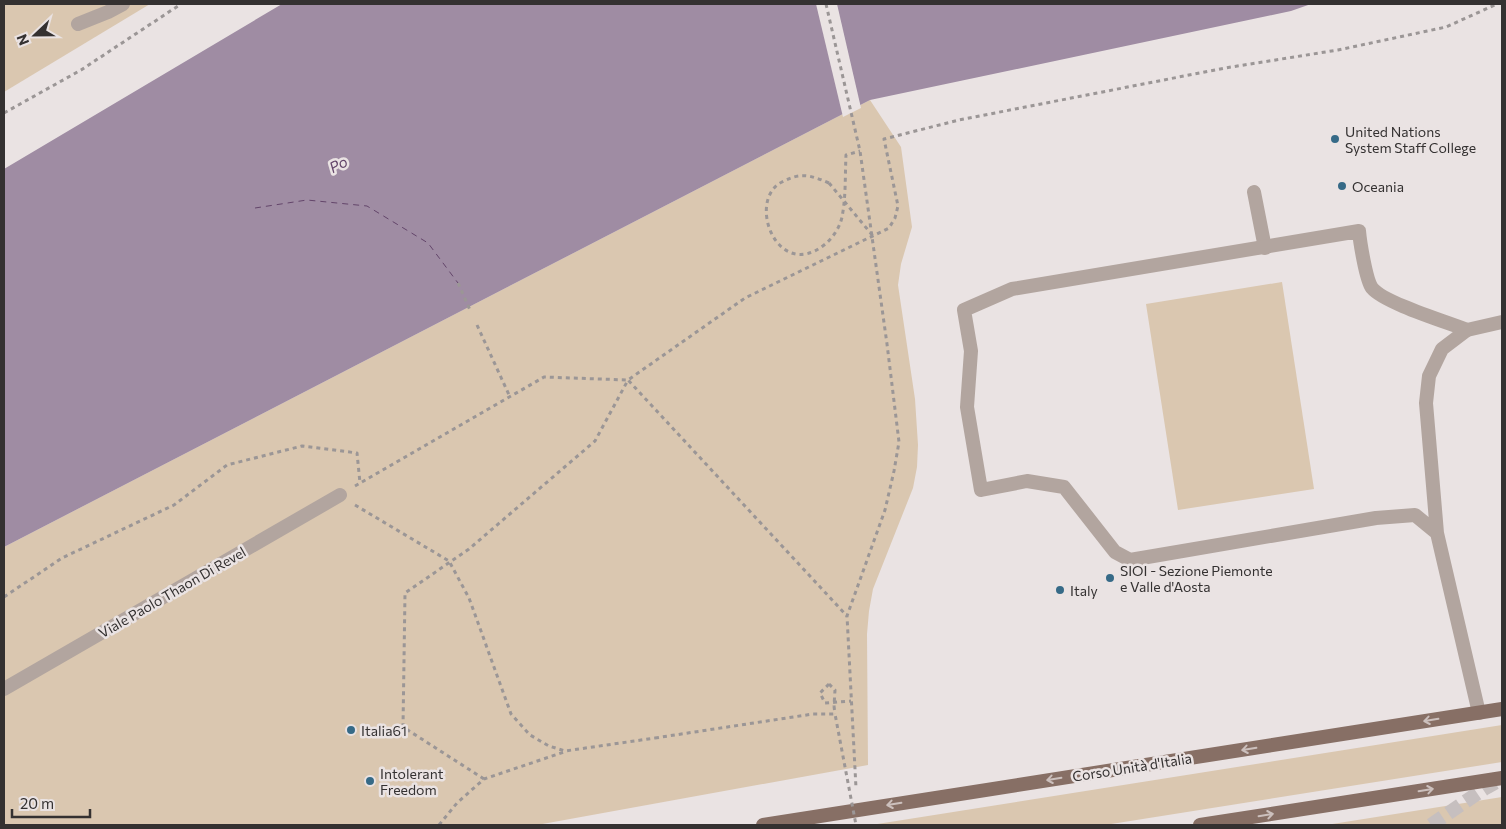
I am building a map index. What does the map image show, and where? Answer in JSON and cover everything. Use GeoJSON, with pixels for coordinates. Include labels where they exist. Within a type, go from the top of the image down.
{"type":"FeatureCollection","features":[{"type":"Feature","properties":{"kind":"main road","name":"Corso Unità d'Italia"},"geometry":{"type":"LineString","coordinates":[[763,825],[1502,709]]}},
{"type":"Feature","properties":{"kind":"main road"},"geometry":{"type":"LineString","coordinates":[[1200,825],[1502,778]]}},
{"type":"Feature","properties":{"kind":"street"},"geometry":{"type":"LineString","coordinates":[[78,24],[122,4]]}},
{"type":"Feature","properties":{"kind":"street"},"geometry":{"type":"LineString","coordinates":[[1254,192],[1265,248]]}},
{"type":"Feature","properties":{"kind":"street"},"geometry":{"type":"LineString","coordinates":[[1437,533],[1415,515],[1386,518],[1130,560],[1114,552],[1064,487],[1026,480],[981,490],[966,407],[971,351],[964,310],[1012,289],[1358,231],[1362,254],[1372,288],[1392,301],[1467,330]]}},
{"type":"Feature","properties":{"kind":"street"},"geometry":{"type":"LineString","coordinates":[[1479,713],[1437,533],[1426,403],[1429,376],[1442,349],[1467,330],[1502,322]]}},
{"type":"Feature","properties":{"kind":"street","name":"Viale Paolo Thaon Di Revel"},"geometry":{"type":"LineString","coordinates":[[4,689],[340,495]]}},
{"type":"Feature","properties":{"kind":"path"},"geometry":{"type":"LineString","coordinates":[[4,113],[80,70],[181,4]]}},
{"type":"Feature","properties":{"kind":"path"},"geometry":{"type":"LineString","coordinates":[[826,4],[860,151],[873,237],[898,442],[894,472],[884,510],[847,616],[856,788]]}},
{"type":"Feature","properties":{"kind":"path"},"geometry":{"type":"LineString","coordinates":[[484,779],[403,726],[405,592],[469,549],[596,441],[628,380],[745,298],[890,228],[898,206],[884,139],[959,120],[1225,68],[1338,50],[1437,29],[1446,27],[1497,4]]}},
{"type":"Feature","properties":{"kind":"path"},"geometry":{"type":"LineString","coordinates":[[860,151],[846,156],[842,217],[830,241],[812,252],[801,255],[791,253],[780,246],[768,228],[767,205],[771,192],[779,183],[794,176],[811,175],[829,182],[873,237]]}},
{"type":"Feature","properties":{"kind":"path"},"geometry":{"type":"LineString","coordinates":[[458,283],[470,310]]}},
{"type":"Feature","properties":{"kind":"path"},"geometry":{"type":"LineString","coordinates":[[477,325],[510,397]]}},
{"type":"Feature","properties":{"kind":"path"},"geometry":{"type":"LineString","coordinates":[[565,751],[549,746],[530,735],[511,714],[470,598],[449,561],[340,495],[544,377],[628,380],[847,616]]}},
{"type":"Feature","properties":{"kind":"path"},"geometry":{"type":"LineString","coordinates":[[4,597],[62,558],[174,505],[227,465],[302,446],[357,453],[360,483]]}},
{"type":"Feature","properties":{"kind":"path"},"geometry":{"type":"LineString","coordinates":[[851,701],[825,703],[820,693],[829,684],[835,690],[834,706],[835,714],[856,825]]}},
{"type":"Feature","properties":{"kind":"path"},"geometry":{"type":"LineString","coordinates":[[439,825],[457,802],[484,779],[565,751],[813,714],[835,714]]}},
{"type":"Feature","properties":{"kind":"shaded area"},"geometry":{"type":"Polygon","coordinates":[[[4,4],[150,4],[4,92],[4,4]]]}},
{"type":"Feature","properties":{"kind":"shaded area"},"geometry":{"type":"Polygon","coordinates":[[[870,100],[901,147],[912,227],[901,264],[898,285],[915,399],[918,445],[917,467],[913,488],[873,589],[869,611],[867,634],[868,765],[537,825],[4,825],[4,547],[870,100]]]}},
{"type":"Feature","properties":{"kind":"shaded area"},"geometry":{"type":"Polygon","coordinates":[[[1282,282],[1314,489],[1178,510],[1146,304],[1282,282]]]}},
{"type":"Feature","properties":{"kind":"shaded area"},"geometry":{"type":"Polygon","coordinates":[[[1502,725],[1502,762],[1105,825],[871,825],[1502,725]]]}},
{"type":"Feature","properties":{"kind":"shaded area"},"geometry":{"type":"Polygon","coordinates":[[[1502,797],[1502,825],[1326,825],[1502,797]]]}},
{"type":"Feature","properties":{"kind":"water","name":"Po"},"geometry":{"type":"Polygon","coordinates":[[[282,4],[1311,4],[1291,11],[870,100],[4,547],[4,169],[282,4]]]}},
{"type":"Feature","properties":{"kind":"pier"},"geometry":{"type":"Polygon","coordinates":[[[816,4],[837,4],[861,108],[843,117],[816,4]]]}},
{"type":"Feature","properties":{"kind":"ferry route"},"geometry":{"type":"LineString","coordinates":[[255,208],[307,200],[367,206],[428,243],[458,283]]}},
{"type":"Feature","properties":{"kind":"tunnel"},"geometry":{"type":"LineString","coordinates":[[1431,825],[1502,779]]}},
{"type":"Feature","properties":{"kind":"place","name":"United Nations System Staff College"},"geometry":{"type":"Point","coordinates":[1335,139]}},
{"type":"Feature","properties":{"kind":"place","name":"Oceania"},"geometry":{"type":"Point","coordinates":[1342,186]}},
{"type":"Feature","properties":{"kind":"place","name":"SIOI - Sezione Piemonte e Valle d'Aosta"},"geometry":{"type":"Point","coordinates":[1110,578]}},
{"type":"Feature","properties":{"kind":"place","name":"Italy"},"geometry":{"type":"Point","coordinates":[1060,590]}},
{"type":"Feature","properties":{"kind":"place","name":"Italia61"},"geometry":{"type":"Point","coordinates":[351,730]}},
{"type":"Feature","properties":{"kind":"place","name":"Intolerant Freedom"},"geometry":{"type":"Point","coordinates":[370,781]}}]}
